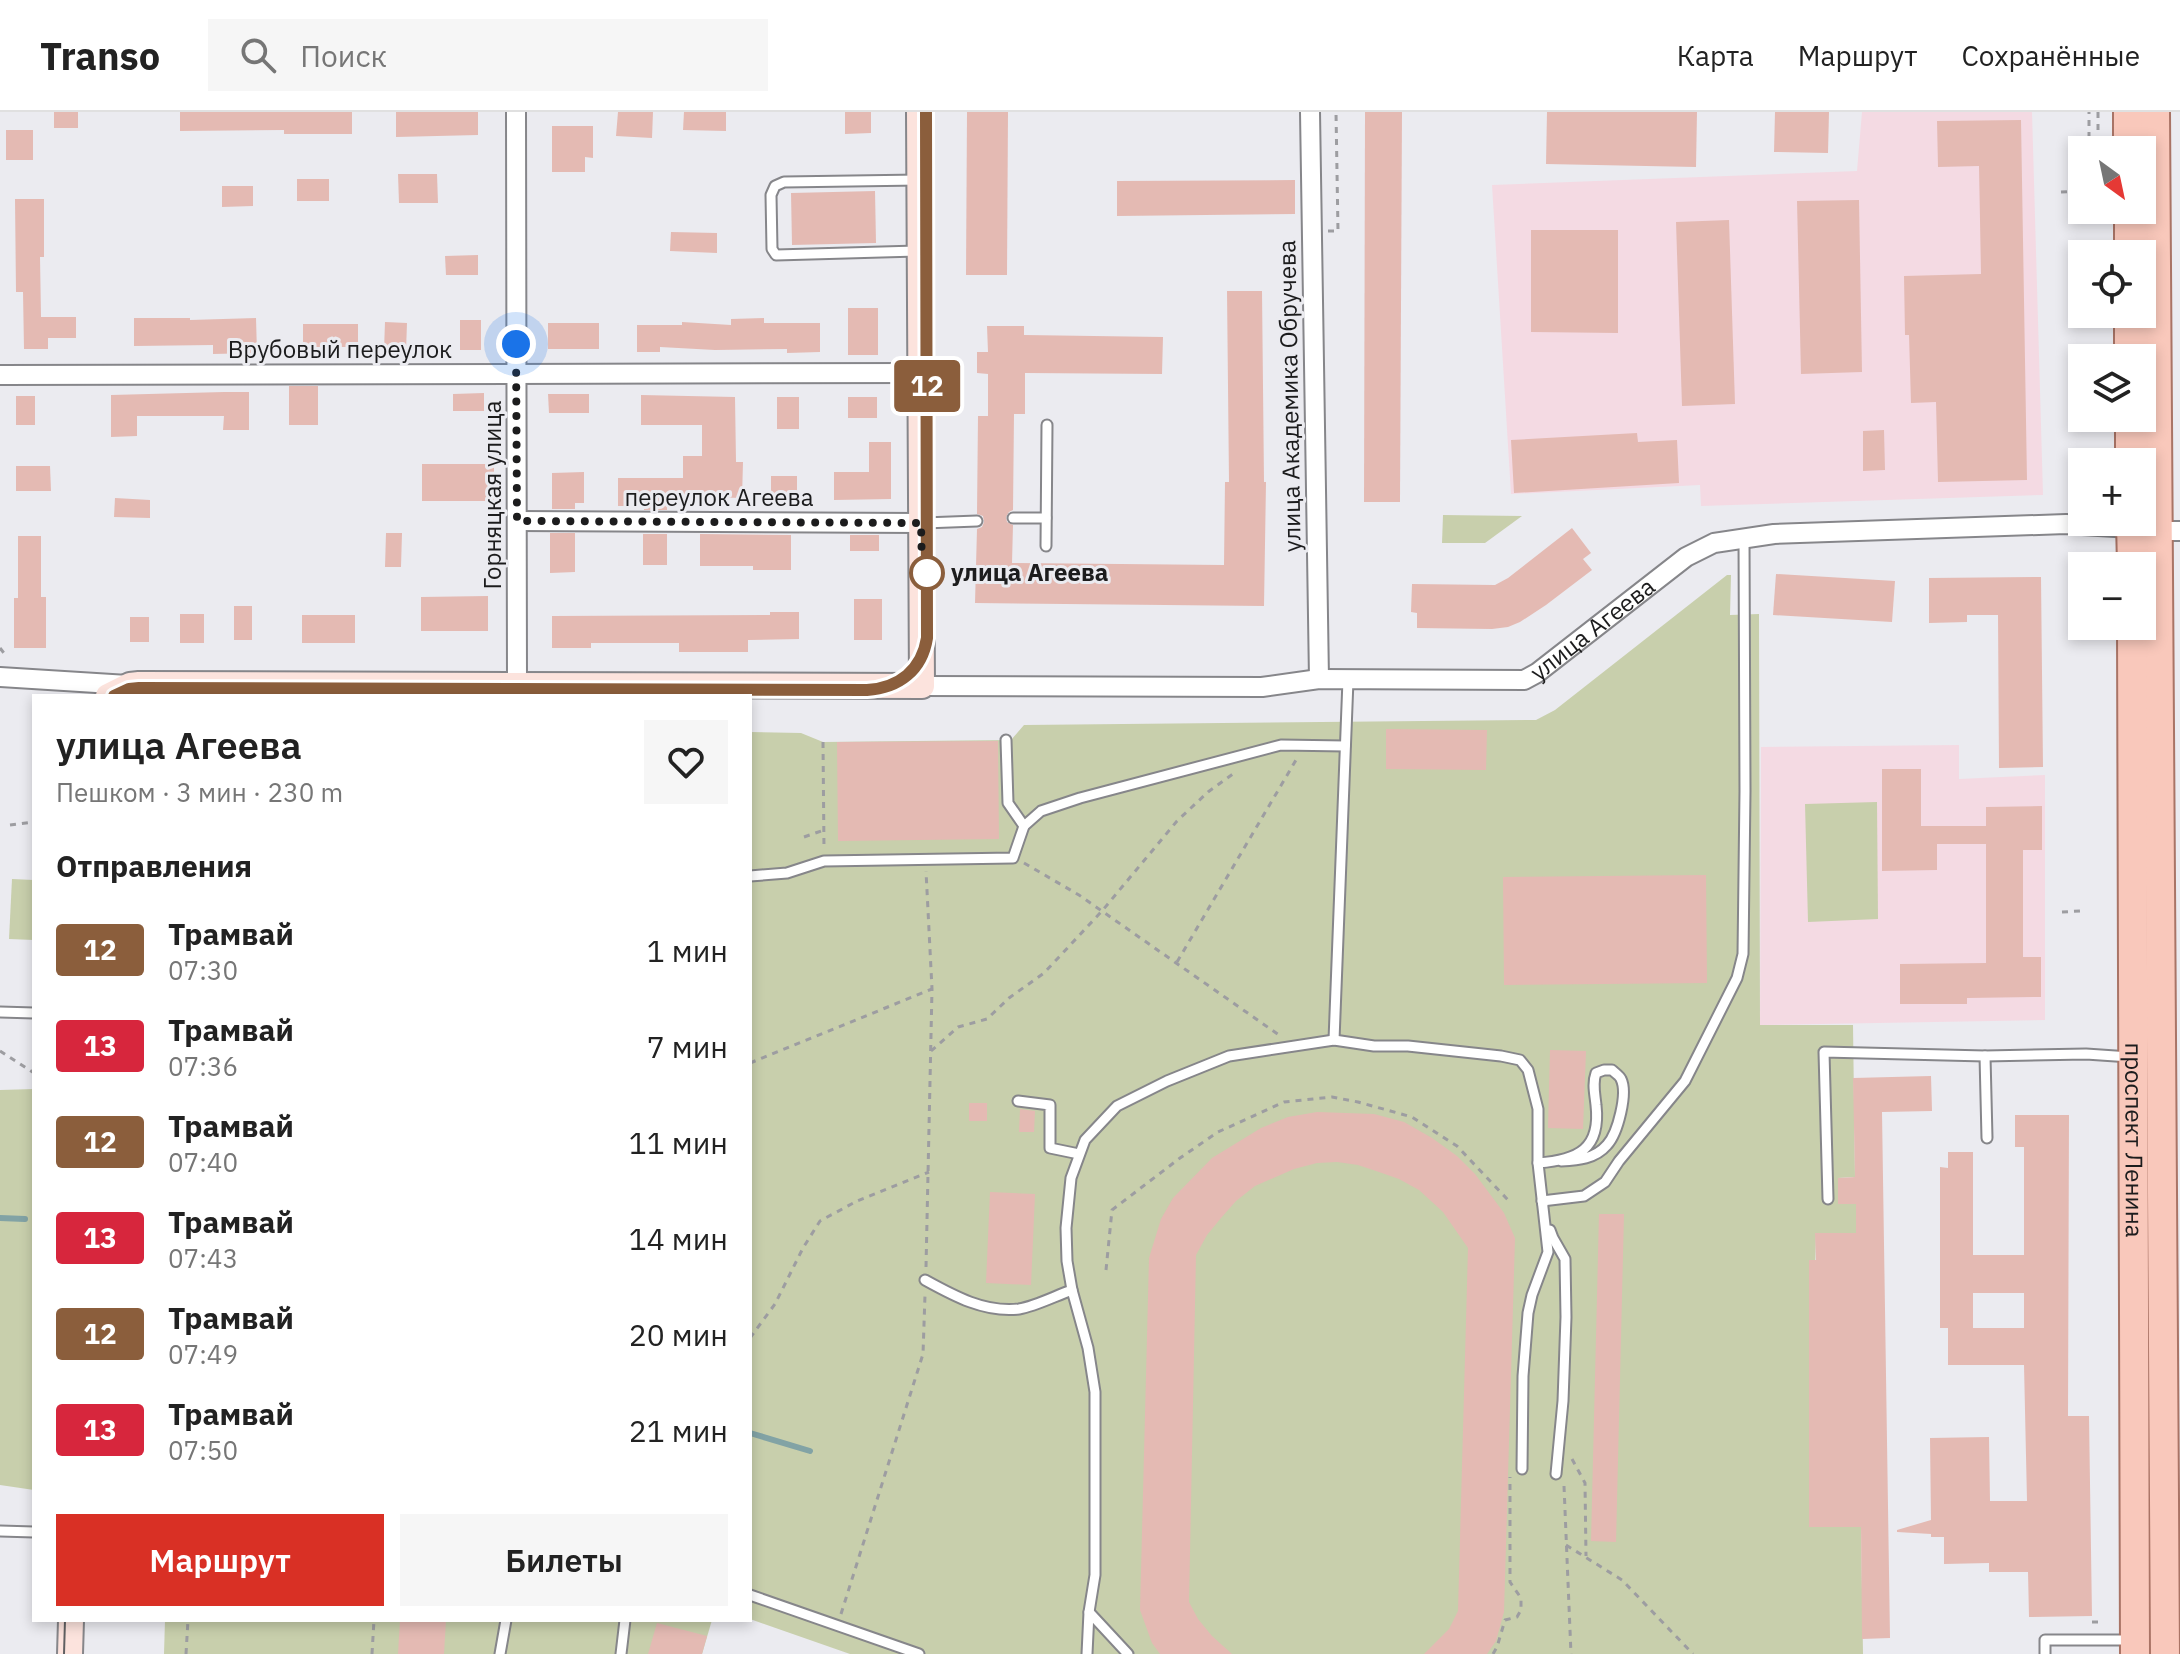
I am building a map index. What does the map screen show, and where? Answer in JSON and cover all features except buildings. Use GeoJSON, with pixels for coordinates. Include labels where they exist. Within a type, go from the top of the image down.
{"type":"FeatureCollection","features":[{"type":"Feature","properties":{"kind":"main road"},"geometry":{"type":"LineString","coordinates":[[2128,112],[2128,136]]}},
{"type":"Feature","properties":{"kind":"main road","name":"проспект Ленина"},"geometry":{"type":"LineString","coordinates":[[2151,448],[2155,112]]}},
{"type":"Feature","properties":{"kind":"main road","name":"проспект Ленина"},"geometry":{"type":"LineString","coordinates":[[2150,536],[2167,1299],[2165,1654]]}},
{"type":"Feature","properties":{"kind":"main road","name":"проспект Ленина"},"geometry":{"type":"LineString","coordinates":[[2132,640],[2135,1647]]}},
{"type":"Feature","properties":{"kind":"street","name":"Горняцкая улица"},"geometry":{"type":"LineString","coordinates":[[516,112],[517,685]]}},
{"type":"Feature","properties":{"kind":"street"},"geometry":{"type":"LineString","coordinates":[[919,112],[922,686]]}},
{"type":"Feature","properties":{"kind":"street","name":"улица Академика Обручева"},"geometry":{"type":"LineString","coordinates":[[1310,112],[1319,679]]}},
{"type":"Feature","properties":{"kind":"street","name":"Врубовый переулок"},"geometry":{"type":"LineString","coordinates":[[0,375],[921,373]]}},
{"type":"Feature","properties":{"kind":"street","name":"переулок Агеева"},"geometry":{"type":"LineString","coordinates":[[517,521],[921,523]]}},
{"type":"Feature","properties":{"kind":"street","name":"улица Агеева"},"geometry":{"type":"LineString","coordinates":[[0,677],[76,688],[130,685],[1262,687],[1319,679],[1524,680],[1686,557],[1714,543],[1774,534],[2068,524]]}},
{"type":"Feature","properties":{"kind":"street","name":"улица Агеева"},"geometry":{"type":"LineString","coordinates":[[112,694],[130,685]]}},
{"type":"Feature","properties":{"kind":"street"},"geometry":{"type":"LineString","coordinates":[[70,1654],[71,1622]]}},
{"type":"Feature","properties":{"kind":"lane"},"geometry":{"type":"LineString","coordinates":[[920,180],[779,183],[771,195],[772,249],[779,255],[920,251]]}},
{"type":"Feature","properties":{"kind":"lane"},"geometry":{"type":"LineString","coordinates":[[1046,546],[1047,425]]}},
{"type":"Feature","properties":{"kind":"lane"},"geometry":{"type":"LineString","coordinates":[[1013,518],[1046,518]]}},
{"type":"Feature","properties":{"kind":"lane"},"geometry":{"type":"LineString","coordinates":[[921,523],[977,521]]}},
{"type":"Feature","properties":{"kind":"lane"},"geometry":{"type":"LineString","coordinates":[[1542,1201],[1584,1196],[1605,1182],[1685,1081],[1737,978],[1743,954],[1744,538]]}},
{"type":"Feature","properties":{"kind":"lane"},"geometry":{"type":"LineString","coordinates":[[1334,1040],[1348,680]]}},
{"type":"Feature","properties":{"kind":"lane"},"geometry":{"type":"LineString","coordinates":[[1006,740],[1008,803],[1024,826]]}},
{"type":"Feature","properties":{"kind":"lane"},"geometry":{"type":"LineString","coordinates":[[752,876],[787,873],[824,861],[1013,858],[1024,826],[1041,811],[1281,745],[1345,746]]}},
{"type":"Feature","properties":{"kind":"lane"},"geometry":{"type":"LineString","coordinates":[[0,1012],[32,1013]]}},
{"type":"Feature","properties":{"kind":"lane"},"geometry":{"type":"LineString","coordinates":[[1087,1654],[1095,1575],[1095,1392],[1067,1261],[1066,1228],[1071,1178],[1085,1140],[1117,1106],[1167,1081],[1229,1056],[1334,1040],[1520,1060],[1528,1070],[1538,1109],[1538,1163],[1548,1252],[1528,1313],[1523,1376],[1522,1469]]}},
{"type":"Feature","properties":{"kind":"lane"},"geometry":{"type":"LineString","coordinates":[[1828,1199],[1824,1052],[2134,1057]]}},
{"type":"Feature","properties":{"kind":"lane"},"geometry":{"type":"LineString","coordinates":[[1985,1056],[1987,1138]]}},
{"type":"Feature","properties":{"kind":"lane"},"geometry":{"type":"LineString","coordinates":[[1538,1163],[1584,1160],[1608,1145],[1617,1128],[1621,1110],[1621,1080],[1612,1070],[1596,1073],[1593,1081],[1596,1133],[1590,1145],[1561,1161]]}},
{"type":"Feature","properties":{"kind":"lane"},"geometry":{"type":"LineString","coordinates":[[1018,1101],[1050,1105],[1050,1148],[1079,1154]]}},
{"type":"Feature","properties":{"kind":"lane"},"geometry":{"type":"LineString","coordinates":[[1542,1201],[1553,1238],[1565,1259],[1566,1317],[1556,1474]]}},
{"type":"Feature","properties":{"kind":"lane"},"geometry":{"type":"LineString","coordinates":[[925,1280],[952,1295],[991,1310],[1021,1309],[1072,1290]]}},
{"type":"Feature","properties":{"kind":"lane"},"geometry":{"type":"LineString","coordinates":[[0,1531],[32,1532]]}},
{"type":"Feature","properties":{"kind":"lane"},"geometry":{"type":"LineString","coordinates":[[752,1596],[919,1654]]}},
{"type":"Feature","properties":{"kind":"lane"},"geometry":{"type":"LineString","coordinates":[[1089,1612],[1128,1654]]}},
{"type":"Feature","properties":{"kind":"lane"},"geometry":{"type":"LineString","coordinates":[[500,1654],[506,1622]]}},
{"type":"Feature","properties":{"kind":"lane"},"geometry":{"type":"LineString","coordinates":[[621,1654],[625,1622]]}},
{"type":"Feature","properties":{"kind":"lane"},"geometry":{"type":"LineString","coordinates":[[2045,1654],[2045,1640],[2135,1647]]}},
{"type":"Feature","properties":{"kind":"path"},"geometry":{"type":"LineString","coordinates":[[2089,112],[2089,136]]}},
{"type":"Feature","properties":{"kind":"path"},"geometry":{"type":"LineString","coordinates":[[2098,112],[2098,130]]}},
{"type":"Feature","properties":{"kind":"path"},"geometry":{"type":"LineString","coordinates":[[2061,192],[2068,192]]}},
{"type":"Feature","properties":{"kind":"path"},"geometry":{"type":"LineString","coordinates":[[0,648],[7,658]]}},
{"type":"Feature","properties":{"kind":"path"},"geometry":{"type":"LineString","coordinates":[[823,742],[824,861]]}},
{"type":"Feature","properties":{"kind":"path"},"geometry":{"type":"LineString","coordinates":[[1177,962],[1298,757]]}},
{"type":"Feature","properties":{"kind":"path"},"geometry":{"type":"LineString","coordinates":[[931,1051],[958,1027],[987,1019],[1009,998],[1044,973],[1102,911],[1177,821],[1208,792],[1247,766]]}},
{"type":"Feature","properties":{"kind":"path"},"geometry":{"type":"LineString","coordinates":[[10,825],[32,824]]}},
{"type":"Feature","properties":{"kind":"path"},"geometry":{"type":"LineString","coordinates":[[804,837],[824,830]]}},
{"type":"Feature","properties":{"kind":"path"},"geometry":{"type":"LineString","coordinates":[[1013,858],[1030,865],[1102,911],[1296,1046]]}},
{"type":"Feature","properties":{"kind":"path"},"geometry":{"type":"LineString","coordinates":[[837,1626],[923,1354],[932,989],[925,861]]}},
{"type":"Feature","properties":{"kind":"path"},"geometry":{"type":"LineString","coordinates":[[2062,912],[2080,911]]}},
{"type":"Feature","properties":{"kind":"path"},"geometry":{"type":"LineString","coordinates":[[752,1062],[932,989]]}},
{"type":"Feature","properties":{"kind":"path"},"geometry":{"type":"LineString","coordinates":[[0,1051],[32,1072]]}},
{"type":"Feature","properties":{"kind":"path"},"geometry":{"type":"LineString","coordinates":[[1106,1270],[1112,1210],[1218,1132],[1284,1102],[1332,1097],[1412,1117],[1457,1146],[1508,1200]]}},
{"type":"Feature","properties":{"kind":"path"},"geometry":{"type":"LineString","coordinates":[[752,1335],[775,1304],[820,1221],[857,1201],[929,1172]]}},
{"type":"Feature","properties":{"kind":"path"},"geometry":{"type":"LineString","coordinates":[[1560,1434],[1585,1483],[1586,1557]]}},
{"type":"Feature","properties":{"kind":"path"},"geometry":{"type":"LineString","coordinates":[[1493,1654],[1505,1620],[1517,1617],[1521,1610],[1521,1598],[1510,1582],[1510,1482],[1511,1468],[1522,1469]]}},
{"type":"Feature","properties":{"kind":"path"},"geometry":{"type":"LineString","coordinates":[[1556,1474],[1564,1474],[1571,1654]]}},
{"type":"Feature","properties":{"kind":"path"},"geometry":{"type":"LineString","coordinates":[[1566,1545],[1622,1580],[1693,1654]]}},
{"type":"Feature","properties":{"kind":"path"},"geometry":{"type":"LineString","coordinates":[[186,1654],[188,1622]]}},
{"type":"Feature","properties":{"kind":"path"},"geometry":{"type":"LineString","coordinates":[[372,1654],[374,1622]]}},
{"type":"Feature","properties":{"kind":"path"},"geometry":{"type":"LineString","coordinates":[[2092,1622],[2104,1622]]}},
{"type":"Feature","properties":{"kind":"shaded area"},"geometry":{"type":"Polygon","coordinates":[[[1862,112],[2032,112],[2043,495],[1701,506],[1700,485],[1511,494],[1492,185],[1857,171],[1862,112]]]}},
{"type":"Feature","properties":{"kind":"shaded area"},"geometry":{"type":"Polygon","coordinates":[[[1959,745],[1959,779],[2045,775],[2045,1020],[1760,1025],[1761,747],[1959,745]]]}},
{"type":"Feature","properties":{"kind":"green space"},"geometry":{"type":"Polygon","coordinates":[[[1443,515],[1522,516],[1485,543],[1442,543],[1443,515]]]}},
{"type":"Feature","properties":{"kind":"green space"},"geometry":{"type":"Polygon","coordinates":[[[1727,575],[1731,575],[1730,615],[1759,614],[1760,1025],[1853,1025],[1855,1177],[1838,1178],[1838,1204],[1856,1203],[1856,1233],[1816,1233],[1809,1527],[1861,1527],[1863,1654],[850,1654],[752,1620],[752,732],[801,733],[823,742],[1011,740],[1024,725],[1536,720],[1555,710],[1727,575]]]}},
{"type":"Feature","properties":{"kind":"green space"},"geometry":{"type":"Polygon","coordinates":[[[1877,802],[1878,919],[1808,922],[1805,804],[1877,802]]]}},
{"type":"Feature","properties":{"kind":"green space"},"geometry":{"type":"Polygon","coordinates":[[[12,879],[32,880],[32,940],[9,939],[12,879]]]}},
{"type":"Feature","properties":{"kind":"green space"},"geometry":{"type":"Polygon","coordinates":[[[32,1089],[32,1490],[0,1485],[0,1090],[32,1089]]]}},
{"type":"Feature","properties":{"kind":"green space"},"geometry":{"type":"Polygon","coordinates":[[[165,1622],[711,1622],[702,1654],[164,1654],[165,1622]]]}},
{"type":"Feature","properties":{"kind":"waterway"},"geometry":{"type":"LineString","coordinates":[[0,1218],[25,1219]]}},
{"type":"Feature","properties":{"kind":"waterway"},"geometry":{"type":"LineString","coordinates":[[752,1434],[810,1451]]}},
{"type":"Feature","properties":{"kind":"tram line"},"geometry":{"type":"LineString","coordinates":[[118,694],[139,688],[867,690],[899,681],[920,659],[927,638],[926,112]]}},
{"type":"Feature","properties":{"kind":"tram line","name":"12"},"geometry":{"type":"LineString","coordinates":[[118,694],[139,688],[867,690],[895,685],[907,677],[917,665],[927,638],[926,112]]}},
{"type":"Feature","properties":{"kind":"tram line"},"geometry":{"type":"LineString","coordinates":[[64,1654],[65,1622]]}},
{"type":"Feature","properties":{"kind":"place","name":"улица Агеева"},"geometry":{"type":"Point","coordinates":[927,573]}},
{"type":"Feature","properties":{"kind":"route"},"geometry":{"type":"LineString","coordinates":[[516,344],[517,521],[921,523],[922,569],[927,573]]}}]}
